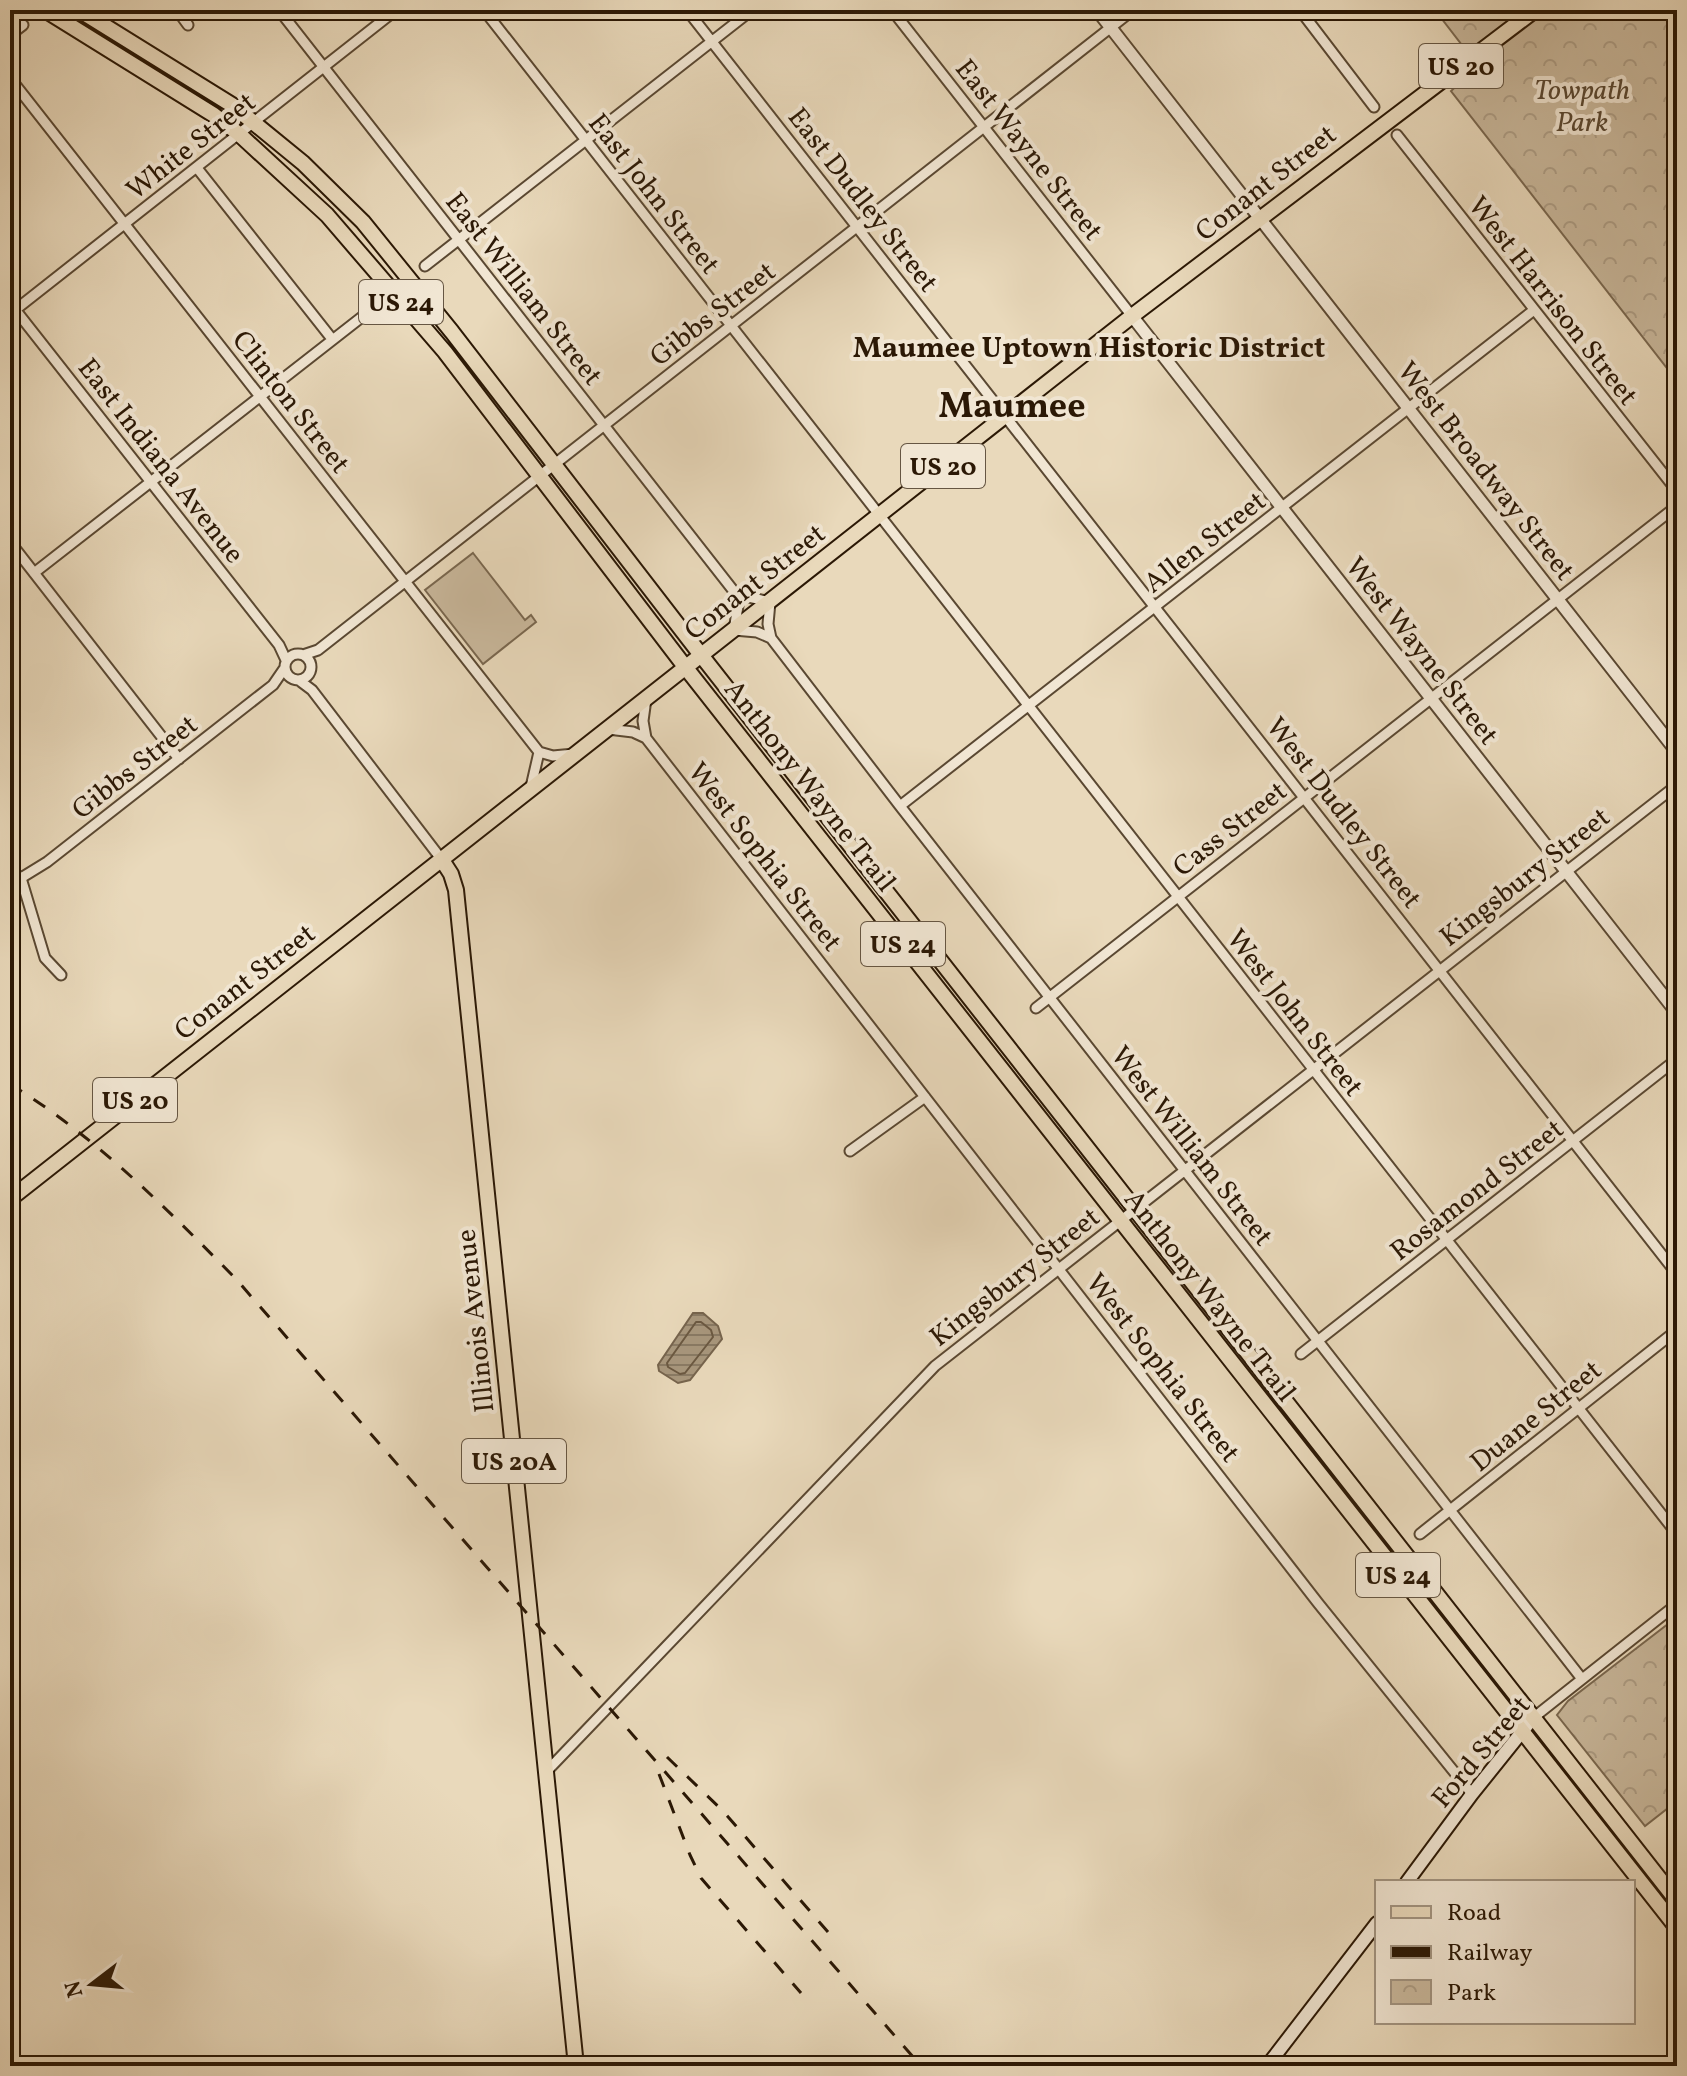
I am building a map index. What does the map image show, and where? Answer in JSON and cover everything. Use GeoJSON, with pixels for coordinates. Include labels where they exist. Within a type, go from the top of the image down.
{"type":"FeatureCollection","features":[{"type":"Feature","properties":{"kind":"main road","name":"Anthony Wayne Trail"},"geometry":{"type":"LineString","coordinates":[[45,10],[214,115],[239,134],[296,185],[361,254],[445,352],[686,668],[1677,1928]]}},
{"type":"Feature","properties":{"kind":"main road","name":"Anthony Wayne Trail"},"geometry":{"type":"LineString","coordinates":[[79,10],[232,105],[303,163],[363,222],[1677,1901]]}},
{"type":"Feature","properties":{"kind":"main road","name":"Conant Street"},"geometry":{"type":"LineString","coordinates":[[10,1199],[1132,316],[1535,10]]}},
{"type":"Feature","properties":{"kind":"main road","name":"Illinois Avenue"},"geometry":{"type":"LineString","coordinates":[[442,860],[456,890],[576,2066]]}},
{"type":"Feature","properties":{"kind":"main road","name":"Ford Street"},"geometry":{"type":"LineString","coordinates":[[1408,1880],[1533,1718]]}},
{"type":"Feature","properties":{"kind":"main road"},"geometry":{"type":"LineString","coordinates":[[1267,2066],[1375,1926]]}},
{"type":"Feature","properties":{"kind":"street"},"geometry":{"type":"LineString","coordinates":[[177,10],[188,25]]}},
{"type":"Feature","properties":{"kind":"street","name":"East William Street"},"geometry":{"type":"LineString","coordinates":[[279,10],[736,594]]}},
{"type":"Feature","properties":{"kind":"street","name":"White Street"},"geometry":{"type":"LineString","coordinates":[[12,309],[197,168],[396,10]]}},
{"type":"Feature","properties":{"kind":"street","name":"East John Street"},"geometry":{"type":"LineString","coordinates":[[484,10],[880,516]]}},
{"type":"Feature","properties":{"kind":"street","name":"East Dudley Street"},"geometry":{"type":"LineString","coordinates":[[687,10],[1007,416]]}},
{"type":"Feature","properties":{"kind":"street"},"geometry":{"type":"LineString","coordinates":[[425,266],[752,10]]}},
{"type":"Feature","properties":{"kind":"street","name":"East Wayne Street"},"geometry":{"type":"LineString","coordinates":[[892,10],[1132,316]]}},
{"type":"Feature","properties":{"kind":"street","name":"West Broadway Street"},"geometry":{"type":"LineString","coordinates":[[1097,10],[1677,752]]}},
{"type":"Feature","properties":{"kind":"street","name":"Gibbs Street"},"geometry":{"type":"LineString","coordinates":[[15,880],[47,862],[273,685],[292,660],[318,650],[1133,10]]}},
{"type":"Feature","properties":{"kind":"street"},"geometry":{"type":"LineString","coordinates":[[1300,10],[1374,107]]}},
{"type":"Feature","properties":{"kind":"street"},"geometry":{"type":"LineString","coordinates":[[10,35],[23,25]]}},
{"type":"Feature","properties":{"kind":"street","name":"Clinton Street"},"geometry":{"type":"LineString","coordinates":[[10,78],[539,752]]}},
{"type":"Feature","properties":{"kind":"street","name":"West Harrison Street"},"geometry":{"type":"LineString","coordinates":[[1397,135],[1677,491]]}},
{"type":"Feature","properties":{"kind":"street"},"geometry":{"type":"LineString","coordinates":[[197,168],[332,339]]}},
{"type":"Feature","properties":{"kind":"street","name":"East Indiana Avenue"},"geometry":{"type":"LineString","coordinates":[[12,309],[292,660]]}},
{"type":"Feature","properties":{"kind":"street","name":"Allen Street"},"geometry":{"type":"LineString","coordinates":[[900,806],[1534,310]]}},
{"type":"Feature","properties":{"kind":"street"},"geometry":{"type":"LineString","coordinates":[[34,573],[367,313]]}},
{"type":"Feature","properties":{"kind":"street","name":"West Wayne Street"},"geometry":{"type":"LineString","coordinates":[[1132,316],[1677,1013]]}},
{"type":"Feature","properties":{"kind":"street","name":"West Dudley Street"},"geometry":{"type":"LineString","coordinates":[[1007,416],[1677,1274]]}},
{"type":"Feature","properties":{"kind":"street","name":"Cass Street"},"geometry":{"type":"LineString","coordinates":[[1036,1008],[1677,506]]}},
{"type":"Feature","properties":{"kind":"street","name":"West John Street"},"geometry":{"type":"LineString","coordinates":[[880,516],[1677,1534]]}},
{"type":"Feature","properties":{"kind":"street"},"geometry":{"type":"LineString","coordinates":[[10,542],[179,759]]}},
{"type":"Feature","properties":{"kind":"street"},"geometry":{"type":"LineString","coordinates":[[736,594],[770,602],[768,624],[771,638],[757,632],[734,630],[738,606],[736,594]]}},
{"type":"Feature","properties":{"kind":"street","name":"West William Street"},"geometry":{"type":"LineString","coordinates":[[771,638],[1582,1679]]}},
{"type":"Feature","properties":{"kind":"street","name":"Gibbs Street"},"geometry":{"type":"LineString","coordinates":[[273,685],[295,680],[310,670],[318,650]]}},
{"type":"Feature","properties":{"kind":"street"},"geometry":{"type":"LineString","coordinates":[[292,660],[310,670],[312,690]]}},
{"type":"Feature","properties":{"kind":"street"},"geometry":{"type":"LineString","coordinates":[[292,660],[295,680],[312,690],[442,860]]}},
{"type":"Feature","properties":{"kind":"street"},"geometry":{"type":"LineString","coordinates":[[646,699],[643,725],[646,738]]}},
{"type":"Feature","properties":{"kind":"street"},"geometry":{"type":"LineString","coordinates":[[608,729],[633,732],[646,738]]}},
{"type":"Feature","properties":{"kind":"street","name":"West Sophia Street"},"geometry":{"type":"LineString","coordinates":[[646,738],[1318,1603],[1472,1794]]}},
{"type":"Feature","properties":{"kind":"street"},"geometry":{"type":"LineString","coordinates":[[530,790],[539,752],[553,756],[577,754]]}},
{"type":"Feature","properties":{"kind":"street","name":"Kingsbury Street"},"geometry":{"type":"LineString","coordinates":[[545,1773],[935,1366],[1677,785]]}},
{"type":"Feature","properties":{"kind":"street"},"geometry":{"type":"LineString","coordinates":[[15,880],[45,958],[61,975]]}},
{"type":"Feature","properties":{"kind":"street","name":"Rosamond Street"},"geometry":{"type":"LineString","coordinates":[[1301,1354],[1677,1059]]}},
{"type":"Feature","properties":{"kind":"street"},"geometry":{"type":"LineString","coordinates":[[850,1151],[925,1097]]}},
{"type":"Feature","properties":{"kind":"street","name":"Duane Street"},"geometry":{"type":"LineString","coordinates":[[1420,1534],[1677,1330]]}},
{"type":"Feature","properties":{"kind":"street","name":"Ford Street"},"geometry":{"type":"LineString","coordinates":[[1533,1718],[1677,1604]]}},
{"type":"Feature","properties":{"kind":"green space","name":"Towpath Park"},"geometry":{"type":"Polygon","coordinates":[[[1435,10],[1677,10],[1677,381],[1451,91],[1478,66],[1435,10]]]}},
{"type":"Feature","properties":{"kind":"green space"},"geometry":{"type":"Polygon","coordinates":[[[473,553],[525,620],[531,615],[536,622],[483,664],[425,590],[473,553]]]}},
{"type":"Feature","properties":{"kind":"green space"},"geometry":{"type":"Polygon","coordinates":[[[1677,1617],[1677,1801],[1645,1826],[1557,1715],[1568,1701],[1677,1617]]]}},
{"type":"Feature","properties":{"kind":"water"},"geometry":{"type":"Polygon","coordinates":[[[693,1313],[703,1313],[718,1326],[722,1339],[690,1380],[678,1383],[659,1371],[658,1365],[693,1313]]]}},
{"type":"Feature","properties":{"kind":"railway"},"geometry":{"type":"LineString","coordinates":[[10,1084],[100,1150],[236,1279],[921,2066]]}},
{"type":"Feature","properties":{"kind":"railway"},"geometry":{"type":"LineString","coordinates":[[667,1757],[723,1811],[828,1932]]}},
{"type":"Feature","properties":{"kind":"railway"},"geometry":{"type":"LineString","coordinates":[[659,1774],[701,1878],[801,1993]]}},
{"type":"Feature","properties":{"kind":"district","name":"Maumee Uptown Historic District"},"geometry":{"type":"Point","coordinates":[1089,347]}},
{"type":"Feature","properties":{"kind":"district","name":"Maumee"},"geometry":{"type":"Point","coordinates":[1012,404]}}]}
